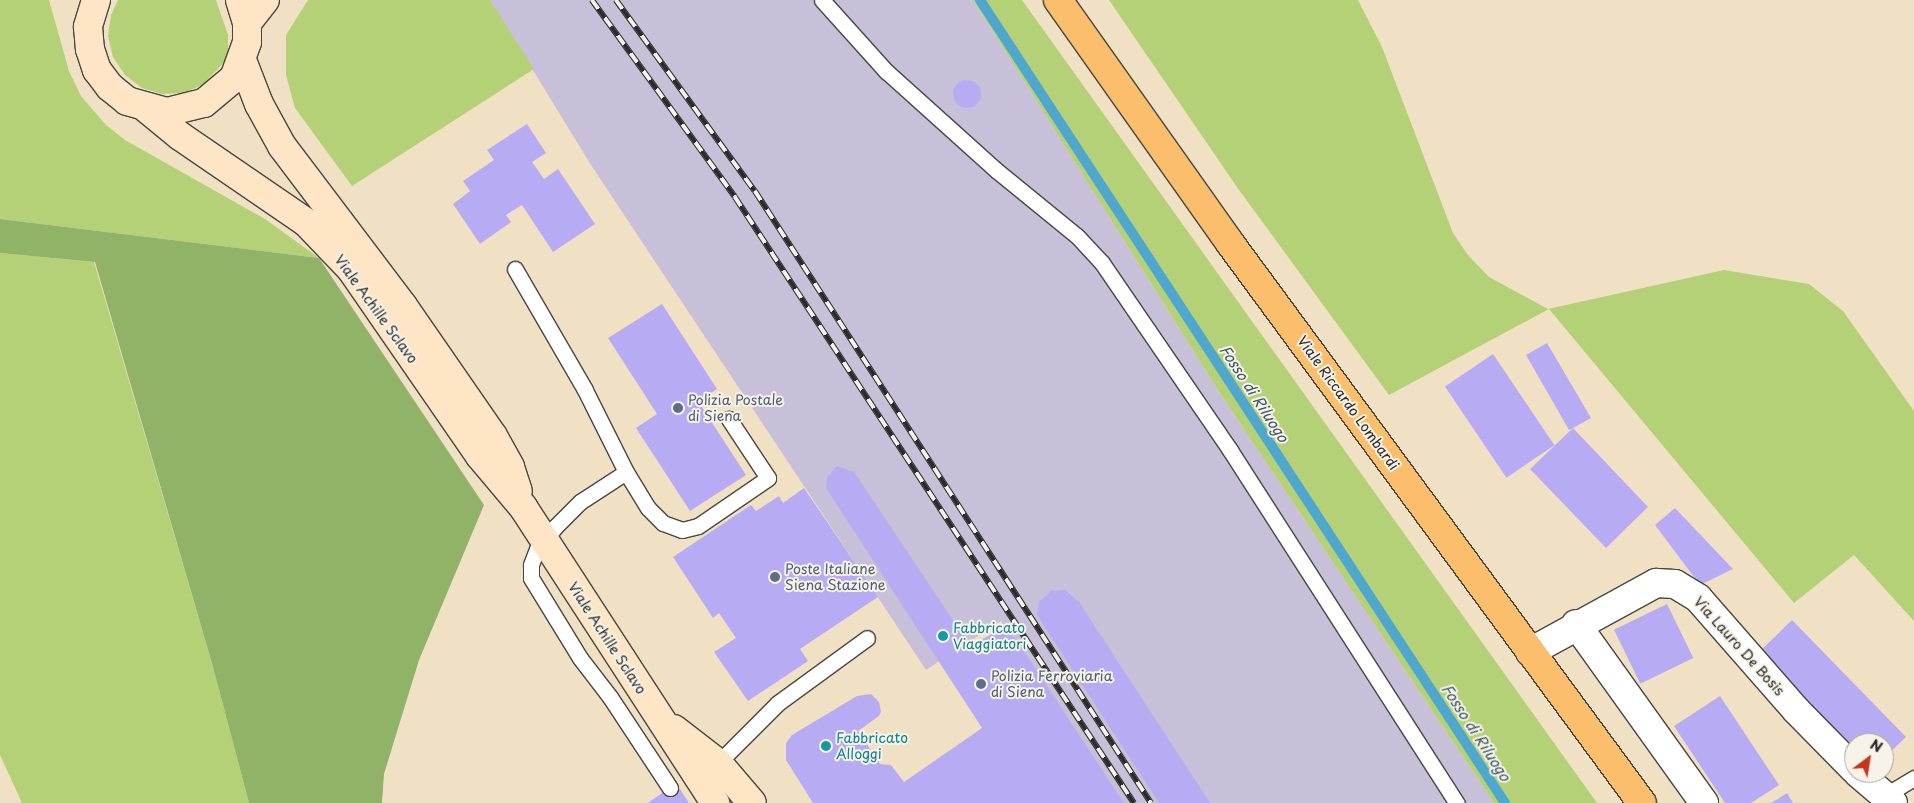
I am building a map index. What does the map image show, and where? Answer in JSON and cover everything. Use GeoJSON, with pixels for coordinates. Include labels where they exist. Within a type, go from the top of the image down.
{"type":"FeatureCollection","features":[{"type":"Feature","properties":{"kind":"main road"},"geometry":{"type":"LineString","coordinates":[[243,12],[265,0]]}},
{"type":"Feature","properties":{"kind":"main road","name":"Viale Riccardo Lombardi"},"geometry":{"type":"LineString","coordinates":[[1058,0],[1155,140],[1642,803]]}},
{"type":"Feature","properties":{"kind":"main road","name":"Viale Achille Sclavo"},"geometry":{"type":"LineString","coordinates":[[93,2],[89,34],[98,70],[110,87],[127,101],[147,109],[166,112],[186,110],[204,103],[234,78],[242,60]]}},
{"type":"Feature","properties":{"kind":"main road","name":"Viale Achille Sclavo"},"geometry":{"type":"LineString","coordinates":[[243,12],[242,60],[258,104],[278,140],[403,306],[493,436],[510,467],[523,507]]}},
{"type":"Feature","properties":{"kind":"main road","name":"Viale Achille Sclavo"},"geometry":{"type":"LineString","coordinates":[[147,109],[180,136],[281,203],[326,242],[351,269],[480,456],[523,507],[715,803]]}},
{"type":"Feature","properties":{"kind":"main road"},"geometry":{"type":"LineString","coordinates":[[659,718],[718,763],[752,803]]}},
{"type":"Feature","properties":{"kind":"street","name":"Via Lauro De Bosis"},"geometry":{"type":"LineString","coordinates":[[1530,652],[1576,624],[1656,583],[1664,582],[1682,586],[1698,598],[1796,710],[1844,759]]}},
{"type":"Feature","properties":{"kind":"street"},"geometry":{"type":"LineString","coordinates":[[1576,624],[1704,803]]}},
{"type":"Feature","properties":{"kind":"street"},"geometry":{"type":"LineString","coordinates":[[1869,783],[1889,800]]}},
{"type":"Feature","properties":{"kind":"lane"},"geometry":{"type":"LineString","coordinates":[[822,0],[886,71],[996,170],[1077,236],[1102,263],[1219,434],[1458,803]]}},
{"type":"Feature","properties":{"kind":"lane"},"geometry":{"type":"LineString","coordinates":[[515,269],[584,388],[626,472],[648,508],[663,524],[682,530],[698,526],[768,478],[729,420]]}},
{"type":"Feature","properties":{"kind":"lane"},"geometry":{"type":"LineString","coordinates":[[626,472],[580,502],[544,540],[531,565],[531,578],[670,788]]}},
{"type":"Feature","properties":{"kind":"lane"},"geometry":{"type":"LineString","coordinates":[[718,763],[778,703],[867,638]]}},
{"type":"Feature","properties":{"kind":"lane"},"geometry":{"type":"LineString","coordinates":[[1889,800],[1914,778]]}},
{"type":"Feature","properties":{"kind":"shaded area"},"geometry":{"type":"Polygon","coordinates":[[[490,0],[973,0],[1221,395],[1494,803],[1120,803],[1001,621],[926,670],[591,165],[490,0]]]}},
{"type":"Feature","properties":{"kind":"green space"},"geometry":{"type":"Polygon","coordinates":[[[0,0],[49,0],[69,71],[81,96],[106,125],[125,140],[265,219],[319,258],[0,219],[0,0]]]}},
{"type":"Feature","properties":{"kind":"green space"},"geometry":{"type":"Polygon","coordinates":[[[118,0],[216,0],[228,35],[228,52],[224,62],[204,84],[184,93],[162,94],[142,88],[125,75],[113,57],[108,36],[111,15],[118,0]]]}},
{"type":"Feature","properties":{"kind":"green space"},"geometry":{"type":"Polygon","coordinates":[[[308,0],[490,0],[534,69],[352,186],[295,108],[286,75],[286,35],[308,0]]]}},
{"type":"Feature","properties":{"kind":"green space"},"geometry":{"type":"Polygon","coordinates":[[[973,0],[1022,0],[1597,803],[1494,803],[1221,395],[973,0]]]}},
{"type":"Feature","properties":{"kind":"green space"},"geometry":{"type":"Polygon","coordinates":[[[1109,0],[1358,0],[1382,47],[1453,233],[1468,255],[1489,277],[1548,309],[1724,270],[1809,284],[1843,311],[1914,411],[1914,621],[1854,555],[1794,603],[1549,309],[1389,395],[1239,190],[1109,0]]]}},
{"type":"Feature","properties":{"kind":"green space"},"geometry":{"type":"Polygon","coordinates":[[[0,219],[319,258],[484,505],[419,660],[384,774],[382,803],[249,803],[213,667],[95,262],[0,253],[0,219]]]}},
{"type":"Feature","properties":{"kind":"green space"},"geometry":{"type":"Polygon","coordinates":[[[0,253],[94,262],[213,667],[249,803],[22,803],[0,755],[0,253]]]}},
{"type":"Feature","properties":{"kind":"building"},"geometry":{"type":"Polygon","coordinates":[[[967,80],[977,84],[981,94],[977,104],[967,108],[957,104],[953,94],[957,84],[967,80]]]}},
{"type":"Feature","properties":{"kind":"building"},"geometry":{"type":"Polygon","coordinates":[[[527,124],[546,153],[532,162],[544,179],[558,169],[595,224],[553,252],[522,205],[506,215],[511,222],[480,244],[453,204],[470,191],[463,181],[494,160],[487,150],[527,124]]]}},
{"type":"Feature","properties":{"kind":"building","name":"Polizia Postale di Siena"},"geometry":{"type":"Polygon","coordinates":[[[662,304],[717,389],[698,401],[746,475],[690,511],[636,428],[657,414],[608,338],[662,304]]]}},
{"type":"Feature","properties":{"kind":"building"},"geometry":{"type":"Polygon","coordinates":[[[1547,343],[1591,418],[1569,430],[1526,355],[1547,343]]]}},
{"type":"Feature","properties":{"kind":"building"},"geometry":{"type":"Polygon","coordinates":[[[1493,354],[1555,445],[1506,478],[1445,386],[1493,354]]]}},
{"type":"Feature","properties":{"kind":"building"},"geometry":{"type":"Polygon","coordinates":[[[1573,428],[1648,507],[1606,548],[1530,469],[1573,428]]]}},
{"type":"Feature","properties":{"kind":"building","name":"Fabbricato Viaggiatori"},"geometry":{"type":"Polygon","coordinates":[[[837,466],[854,472],[970,646],[997,631],[1004,631],[1016,639],[1124,803],[813,803],[786,760],[786,743],[792,735],[857,696],[871,694],[879,702],[881,712],[879,716],[858,731],[880,764],[891,765],[904,782],[982,728],[826,488],[827,478],[837,466]]]}},
{"type":"Feature","properties":{"kind":"building","name":"Poste Italiane Siena Stazione"},"geometry":{"type":"Polygon","coordinates":[[[804,488],[878,597],[800,649],[808,661],[748,701],[714,652],[736,638],[719,613],[713,618],[673,557],[751,505],[756,511],[779,496],[783,503],[804,488]]]}},
{"type":"Feature","properties":{"kind":"building"},"geometry":{"type":"Polygon","coordinates":[[[1675,508],[1733,569],[1700,585],[1655,525],[1675,508]]]}},
{"type":"Feature","properties":{"kind":"building"},"geometry":{"type":"Polygon","coordinates":[[[1065,590],[1079,602],[1210,803],[1159,803],[1037,615],[1039,602],[1051,591],[1065,590]]]}},
{"type":"Feature","properties":{"kind":"building"},"geometry":{"type":"Polygon","coordinates":[[[1667,604],[1693,658],[1640,684],[1614,630],[1667,604]]]}},
{"type":"Feature","properties":{"kind":"building"},"geometry":{"type":"Polygon","coordinates":[[[1792,620],[1906,737],[1894,748],[1894,733],[1844,733],[1844,739],[1760,651],[1792,620]]]}},
{"type":"Feature","properties":{"kind":"building"},"geometry":{"type":"Polygon","coordinates":[[[1720,696],[1779,785],[1751,803],[1725,803],[1674,726],[1720,696]]]}},
{"type":"Feature","properties":{"kind":"building"},"geometry":{"type":"Polygon","coordinates":[[[676,783],[689,803],[648,803],[676,783]]]}},
{"type":"Feature","properties":{"kind":"building"},"geometry":{"type":"Polygon","coordinates":[[[1787,793],[1793,803],[1771,803],[1787,793]]]}},
{"type":"Feature","properties":{"kind":"waterway","name":"Fosso di Riluogo"},"geometry":{"type":"LineString","coordinates":[[980,0],[1505,803]]}},
{"type":"Feature","properties":{"kind":"railway"},"geometry":{"type":"LineString","coordinates":[[592,0],[735,197],[1134,803]]}},
{"type":"Feature","properties":{"kind":"railway"},"geometry":{"type":"LineString","coordinates":[[616,0],[755,191],[1151,803]]}},
{"type":"Feature","properties":{"kind":"place","name":"Polizia Postale di Siena"},"geometry":{"type":"Point","coordinates":[678,408]}},
{"type":"Feature","properties":{"kind":"place","name":"Poste Italiane Siena Stazione"},"geometry":{"type":"Point","coordinates":[775,577]}},
{"type":"Feature","properties":{"kind":"place","name":"Fabbricato Viaggiatori"},"geometry":{"type":"Point","coordinates":[943,636]}},
{"type":"Feature","properties":{"kind":"place","name":"Polizia Ferroviaria di Siena"},"geometry":{"type":"Point","coordinates":[981,684]}},
{"type":"Feature","properties":{"kind":"place","name":"Fabbricato Alloggi"},"geometry":{"type":"Point","coordinates":[826,746]}}]}
